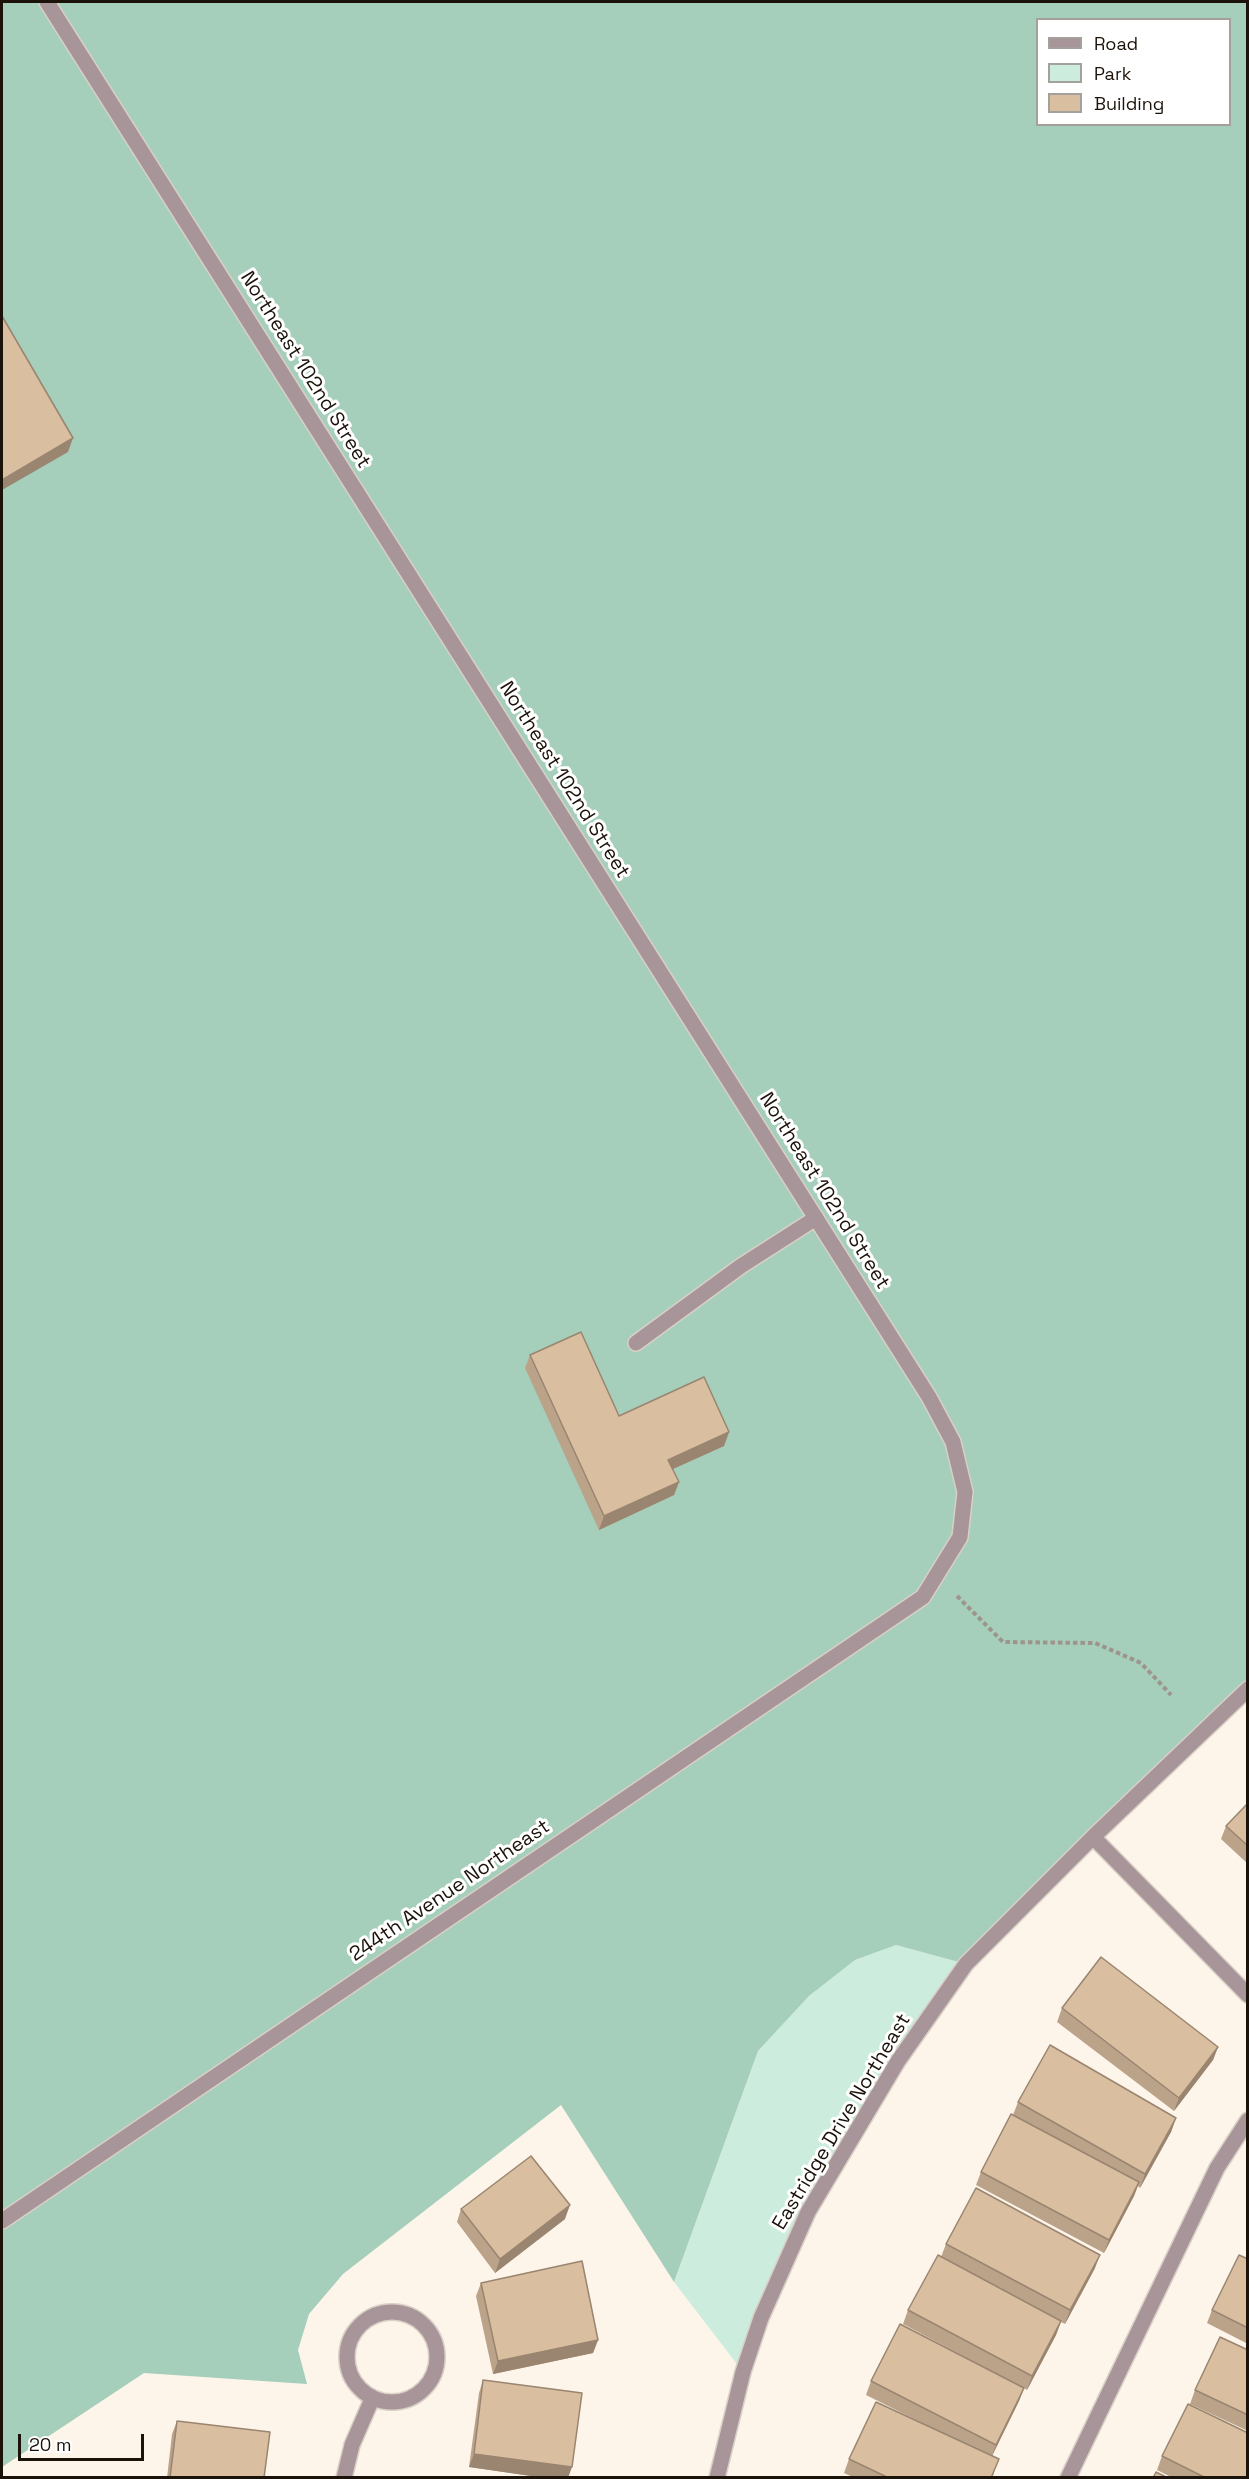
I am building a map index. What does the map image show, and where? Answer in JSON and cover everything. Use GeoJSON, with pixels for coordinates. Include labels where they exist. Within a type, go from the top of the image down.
{"type":"FeatureCollection","features":[{"type":"Feature","properties":{"kind":"street","name":"Northeast 102nd Street"},"geometry":{"type":"LineString","coordinates":[[47,2],[929,1397],[953,1442],[965,1492],[960,1537],[923,1598]]}},
{"type":"Feature","properties":{"kind":"street"},"geometry":{"type":"LineString","coordinates":[[636,1343],[741,1266],[816,1218]]}},
{"type":"Feature","properties":{"kind":"street","name":"244th Avenue Northeast"},"geometry":{"type":"LineString","coordinates":[[2,2221],[923,1598]]}},
{"type":"Feature","properties":{"kind":"street","name":"Eastridge Drive Northeast"},"geometry":{"type":"LineString","coordinates":[[717,2478],[743,2372],[761,2318],[814,2202],[897,2061],[966,1964],[1092,1837],[1248,1689]]}},
{"type":"Feature","properties":{"kind":"street"},"geometry":{"type":"LineString","coordinates":[[1092,1837],[1248,1995]]}},
{"type":"Feature","properties":{"kind":"street"},"geometry":{"type":"LineString","coordinates":[[1068,2478],[1217,2168],[1248,2120]]}},
{"type":"Feature","properties":{"kind":"street"},"geometry":{"type":"LineString","coordinates":[[386,2312],[400,2313],[414,2318],[426,2327],[434,2341],[437,2356],[435,2371],[428,2385],[417,2395],[403,2402],[387,2403],[372,2399],[360,2391],[346,2365],[351,2337],[360,2325],[372,2316],[386,2312]]}},
{"type":"Feature","properties":{"kind":"street"},"geometry":{"type":"LineString","coordinates":[[344,2478],[352,2445],[372,2399]]}},
{"type":"Feature","properties":{"kind":"path"},"geometry":{"type":"LineString","coordinates":[[936,1575],[1003,1642],[1095,1643],[1141,1663],[1171,1695]]}},
{"type":"Feature","properties":{"kind":"green space"},"geometry":{"type":"Polygon","coordinates":[[[2,2],[1247,2],[1247,1689],[966,1964],[896,1945],[855,1960],[809,1996],[758,2051],[674,2282],[561,2105],[343,2274],[309,2314],[298,2350],[307,2384],[144,2373],[2,2467],[2,2]]]}},
{"type":"Feature","properties":{"kind":"green space"},"geometry":{"type":"Polygon","coordinates":[[[896,1945],[966,1964],[808,2212],[743,2372],[674,2282],[758,2051],[809,1996],[855,1960],[896,1945]]]}},
{"type":"Feature","properties":{"kind":"building"},"geometry":{"type":"Polygon","coordinates":[[[2,316],[73,438],[2,480],[2,316]]]}},
{"type":"Feature","properties":{"kind":"building"},"geometry":{"type":"Polygon","coordinates":[[[581,1332],[619,1416],[704,1377],[729,1432],[668,1460],[679,1482],[604,1516],[530,1355],[581,1332]]]}},
{"type":"Feature","properties":{"kind":"building"},"geometry":{"type":"Polygon","coordinates":[[[1248,1803],[1248,1846],[1226,1826],[1248,1803]]]}},
{"type":"Feature","properties":{"kind":"building"},"geometry":{"type":"Polygon","coordinates":[[[1101,1957],[1218,2047],[1179,2098],[1062,2008],[1101,1957]]]}},
{"type":"Feature","properties":{"kind":"building"},"geometry":{"type":"Polygon","coordinates":[[[1050,2045],[1176,2118],[1145,2174],[1018,2102],[1050,2045]]]}},
{"type":"Feature","properties":{"kind":"building"},"geometry":{"type":"Polygon","coordinates":[[[1011,2114],[1139,2182],[1109,2240],[981,2172],[1011,2114]]]}},
{"type":"Feature","properties":{"kind":"building"},"geometry":{"type":"Polygon","coordinates":[[[531,2156],[570,2205],[500,2259],[461,2209],[531,2156]]]}},
{"type":"Feature","properties":{"kind":"building"},"geometry":{"type":"Polygon","coordinates":[[[976,2188],[1100,2255],[1070,2310],[946,2244],[976,2188]]]}},
{"type":"Feature","properties":{"kind":"building"},"geometry":{"type":"Polygon","coordinates":[[[938,2255],[1061,2321],[1032,2376],[908,2310],[938,2255]]]}},
{"type":"Feature","properties":{"kind":"building"},"geometry":{"type":"Polygon","coordinates":[[[1239,2255],[1248,2259],[1248,2328],[1212,2310],[1239,2255]]]}},
{"type":"Feature","properties":{"kind":"building"},"geometry":{"type":"Polygon","coordinates":[[[582,2261],[598,2340],[498,2361],[481,2283],[582,2261]]]}},
{"type":"Feature","properties":{"kind":"building"},"geometry":{"type":"Polygon","coordinates":[[[900,2324],[1024,2388],[996,2445],[871,2381],[900,2324]]]}},
{"type":"Feature","properties":{"kind":"building"},"geometry":{"type":"Polygon","coordinates":[[[1220,2337],[1248,2350],[1248,2415],[1195,2390],[1220,2337]]]}},
{"type":"Feature","properties":{"kind":"building"},"geometry":{"type":"Polygon","coordinates":[[[483,2380],[582,2393],[572,2467],[474,2454],[483,2380]]]}},
{"type":"Feature","properties":{"kind":"building"},"geometry":{"type":"Polygon","coordinates":[[[876,2402],[999,2459],[991,2478],[889,2478],[849,2459],[876,2402]]]}},
{"type":"Feature","properties":{"kind":"building"},"geometry":{"type":"Polygon","coordinates":[[[1188,2404],[1248,2433],[1248,2478],[1206,2478],[1162,2456],[1188,2404]]]}},
{"type":"Feature","properties":{"kind":"building"},"geometry":{"type":"Polygon","coordinates":[[[177,2421],[270,2432],[264,2478],[170,2478],[177,2421]]]}},
{"type":"Feature","properties":{"kind":"building"},"geometry":{"type":"Polygon","coordinates":[[[1156,2472],[1168,2478],[1153,2478],[1156,2472]]]}}]}
